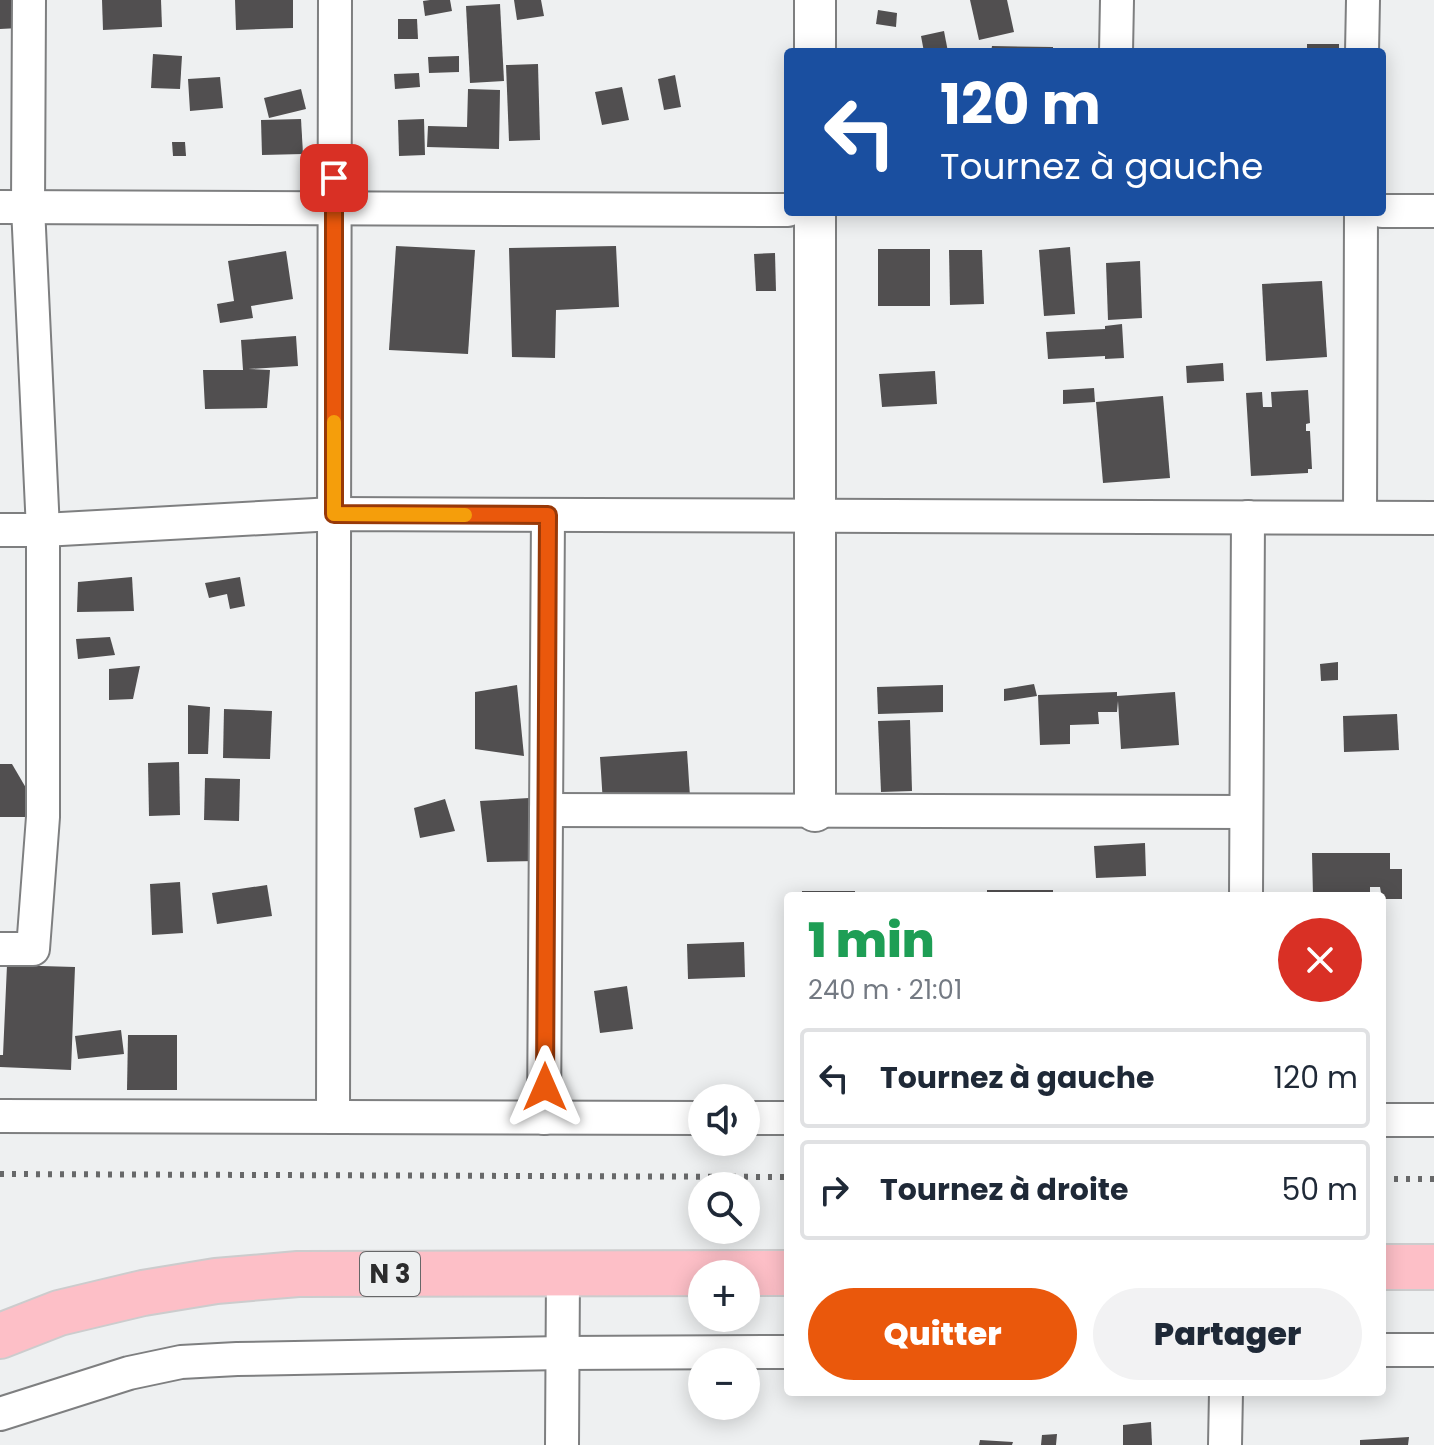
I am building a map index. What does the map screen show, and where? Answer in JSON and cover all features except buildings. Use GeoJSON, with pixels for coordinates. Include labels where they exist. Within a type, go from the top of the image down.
{"type":"FeatureCollection","features":[{"type":"Feature","properties":{"kind":"main road"},"geometry":{"type":"LineString","coordinates":[[1386,1267],[1434,1267]]}},
{"type":"Feature","properties":{"kind":"main road","name":"N 3"},"geometry":{"type":"LineString","coordinates":[[0,1336],[59,1313],[143,1293],[216,1281],[298,1274],[784,1273]]}},
{"type":"Feature","properties":{"kind":"street"},"geometry":{"type":"LineString","coordinates":[[0,949],[33,949],[43,817],[43,530],[14,207],[29,0]]}},
{"type":"Feature","properties":{"kind":"street"},"geometry":{"type":"LineString","coordinates":[[333,1117],[335,0]]}},
{"type":"Feature","properties":{"kind":"street"},"geometry":{"type":"LineString","coordinates":[[815,0],[815,48]]}},
{"type":"Feature","properties":{"kind":"street"},"geometry":{"type":"LineString","coordinates":[[1116,48],[1117,0]]}},
{"type":"Feature","properties":{"kind":"street"},"geometry":{"type":"LineString","coordinates":[[1362,48],[1363,0]]}},
{"type":"Feature","properties":{"kind":"street"},"geometry":{"type":"LineString","coordinates":[[14,207],[784,210]]}},
{"type":"Feature","properties":{"kind":"street"},"geometry":{"type":"LineString","coordinates":[[1386,211],[1434,211]]}},
{"type":"Feature","properties":{"kind":"street"},"geometry":{"type":"LineString","coordinates":[[815,216],[815,811]]}},
{"type":"Feature","properties":{"kind":"street"},"geometry":{"type":"LineString","coordinates":[[1360,517],[1361,216]]}},
{"type":"Feature","properties":{"kind":"street"},"geometry":{"type":"LineString","coordinates":[[0,530],[334,514],[1434,518]]}},
{"type":"Feature","properties":{"kind":"street"},"geometry":{"type":"LineString","coordinates":[[544,1118],[548,515]]}},
{"type":"Feature","properties":{"kind":"street"},"geometry":{"type":"LineString","coordinates":[[1246,892],[1248,517]]}},
{"type":"Feature","properties":{"kind":"street"},"geometry":{"type":"LineString","coordinates":[[546,810],[1246,812]]}},
{"type":"Feature","properties":{"kind":"street"},"geometry":{"type":"LineString","coordinates":[[0,1116],[688,1118]]}},
{"type":"Feature","properties":{"kind":"street"},"geometry":{"type":"LineString","coordinates":[[760,1118],[784,1118]]}},
{"type":"Feature","properties":{"kind":"street"},"geometry":{"type":"LineString","coordinates":[[1386,1120],[1434,1120]]}},
{"type":"Feature","properties":{"kind":"street"},"geometry":{"type":"LineString","coordinates":[[562,1445],[563,1274]]}},
{"type":"Feature","properties":{"kind":"street"},"geometry":{"type":"LineString","coordinates":[[1386,1350],[1434,1350]]}},
{"type":"Feature","properties":{"kind":"street"},"geometry":{"type":"LineString","coordinates":[[0,1414],[129,1373],[181,1362],[563,1353],[784,1352]]}},
{"type":"Feature","properties":{"kind":"street"},"geometry":{"type":"LineString","coordinates":[[1225,1445],[1226,1396]]}},
{"type":"Feature","properties":{"kind":"railway"},"geometry":{"type":"LineString","coordinates":[[0,1174],[784,1177]]}},
{"type":"Feature","properties":{"kind":"railway"},"geometry":{"type":"LineString","coordinates":[[1386,1179],[1434,1179]]}},
{"type":"Feature","properties":{"kind":"slow traffic"},"geometry":{"type":"LineString","coordinates":[[334,422],[334,514],[465,515]]}},
{"type":"Feature","properties":{"kind":"route"},"geometry":{"type":"LineString","coordinates":[[334,178],[334,514],[548,515],[545,1087]]}}]}
